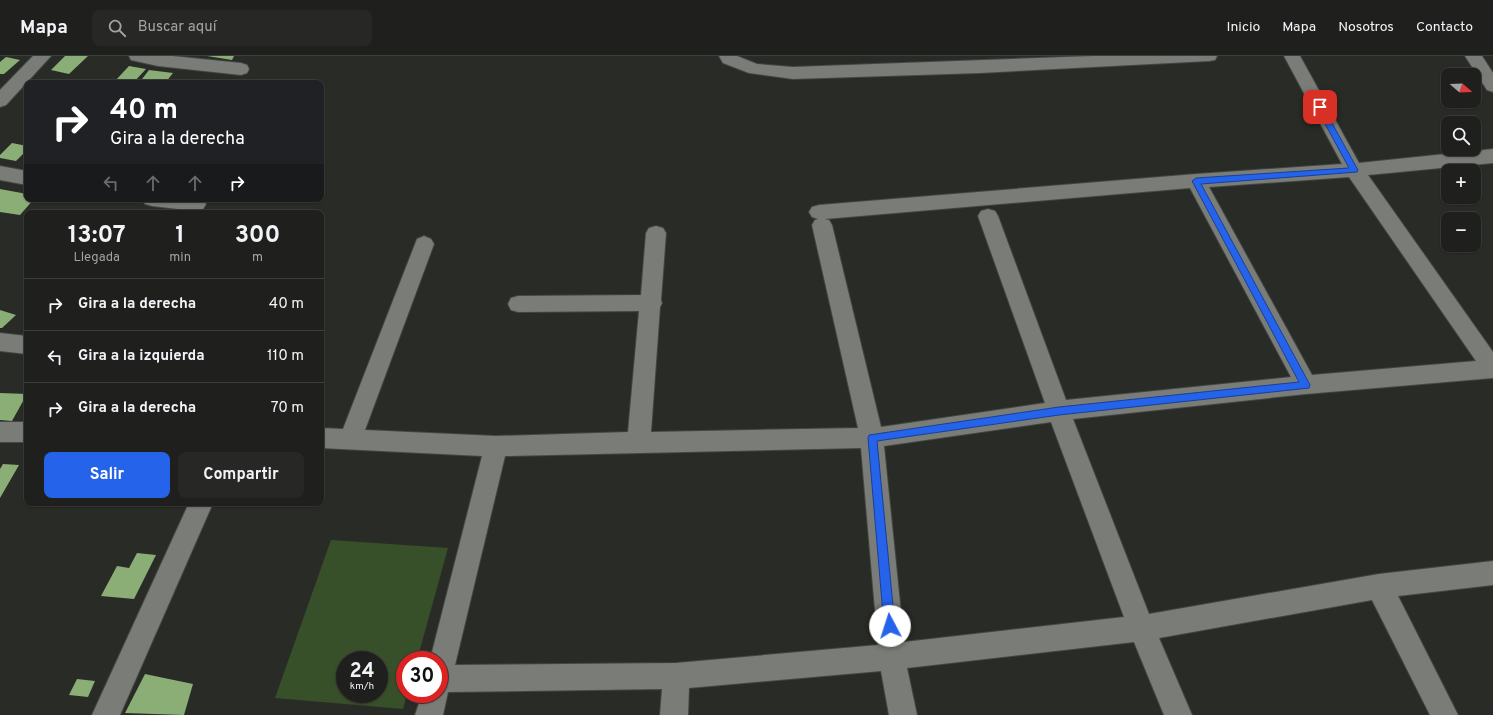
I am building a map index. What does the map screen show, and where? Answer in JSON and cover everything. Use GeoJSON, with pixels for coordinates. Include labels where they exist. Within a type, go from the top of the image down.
{"type":"FeatureCollection","features":[{"type":"Feature","properties":{"kind":"street"},"geometry":{"type":"LineString","coordinates":[[0,101],[43,56]]}},
{"type":"Feature","properties":{"kind":"street"},"geometry":{"type":"LineString","coordinates":[[137,56],[158,60],[241,69]]}},
{"type":"Feature","properties":{"kind":"street"},"geometry":{"type":"LineString","coordinates":[[726,56],[729,59],[755,69],[793,73],[1210,56]]}},
{"type":"Feature","properties":{"kind":"street"},"geometry":{"type":"LineString","coordinates":[[1292,56],[1354,170],[1493,369]]}},
{"type":"Feature","properties":{"kind":"street"},"geometry":{"type":"LineString","coordinates":[[1473,56],[1493,86]]}},
{"type":"Feature","properties":{"kind":"street"},"geometry":{"type":"LineString","coordinates":[[903,715],[892,657],[872,438],[820,219],[1196,181],[1354,170],[1493,156]]}},
{"type":"Feature","properties":{"kind":"street"},"geometry":{"type":"LineString","coordinates":[[0,173],[24,177]]}},
{"type":"Feature","properties":{"kind":"street"},"geometry":{"type":"LineString","coordinates":[[1196,181],[1306,385]]}},
{"type":"Feature","properties":{"kind":"street"},"geometry":{"type":"LineString","coordinates":[[178,202],[196,204]]}},
{"type":"Feature","properties":{"kind":"street"},"geometry":{"type":"LineString","coordinates":[[988,216],[1140,628],[1178,715]]}},
{"type":"Feature","properties":{"kind":"street"},"geometry":{"type":"LineString","coordinates":[[639,442],[652,303],[656,234]]}},
{"type":"Feature","properties":{"kind":"street"},"geometry":{"type":"LineString","coordinates":[[350,440],[424,244]]}},
{"type":"Feature","properties":{"kind":"street"},"geometry":{"type":"LineString","coordinates":[[518,304],[652,303]]}},
{"type":"Feature","properties":{"kind":"street"},"geometry":{"type":"LineString","coordinates":[[0,342],[24,345]]}},
{"type":"Feature","properties":{"kind":"street"},"geometry":{"type":"LineString","coordinates":[[324,438],[496,446],[872,438],[1059,411],[1306,385],[1493,369]]}},
{"type":"Feature","properties":{"kind":"street"},"geometry":{"type":"LineString","coordinates":[[0,432],[24,432]]}},
{"type":"Feature","properties":{"kind":"street"},"geometry":{"type":"LineString","coordinates":[[446,651],[496,446]]}},
{"type":"Feature","properties":{"kind":"street"},"geometry":{"type":"LineString","coordinates":[[106,715],[200,506]]}},
{"type":"Feature","properties":{"kind":"street"},"geometry":{"type":"LineString","coordinates":[[448,678],[676,676],[892,657],[1140,628],[1379,586],[1493,573]]}},
{"type":"Feature","properties":{"kind":"street"},"geometry":{"type":"LineString","coordinates":[[1379,586],[1444,715]]}},
{"type":"Feature","properties":{"kind":"street"},"geometry":{"type":"LineString","coordinates":[[674,715],[676,676]]}},
{"type":"Feature","properties":{"kind":"street"},"geometry":{"type":"LineString","coordinates":[[429,715],[432,703]]}},
{"type":"Feature","properties":{"kind":"green space"},"geometry":{"type":"Polygon","coordinates":[[[331,540],[448,548],[419,651],[396,651],[396,703],[405,703],[403,709],[275,698],[331,540]]]}},
{"type":"Feature","properties":{"kind":"building"},"geometry":{"type":"Polygon","coordinates":[[[65,56],[88,56],[69,74],[51,70],[65,56]]]}},
{"type":"Feature","properties":{"kind":"building"},"geometry":{"type":"Polygon","coordinates":[[[207,56],[234,56],[232,60],[207,56]]]}},
{"type":"Feature","properties":{"kind":"building"},"geometry":{"type":"Polygon","coordinates":[[[6,57],[20,60],[4,74],[0,74],[0,62],[6,57]]]}},
{"type":"Feature","properties":{"kind":"building"},"geometry":{"type":"Polygon","coordinates":[[[129,66],[146,69],[136,80],[116,80],[129,66]]]}},
{"type":"Feature","properties":{"kind":"building"},"geometry":{"type":"Polygon","coordinates":[[[149,70],[173,73],[167,80],[141,80],[149,70]]]}},
{"type":"Feature","properties":{"kind":"building"},"geometry":{"type":"Polygon","coordinates":[[[12,143],[24,145],[24,153],[16,161],[0,158],[0,155],[12,143]]]}},
{"type":"Feature","properties":{"kind":"building"},"geometry":{"type":"Polygon","coordinates":[[[0,189],[24,193],[24,202],[31,202],[20,215],[0,212],[0,189]]]}},
{"type":"Feature","properties":{"kind":"building"},"geometry":{"type":"Polygon","coordinates":[[[0,310],[16,315],[2,328],[0,328],[0,310]]]}},
{"type":"Feature","properties":{"kind":"building"},"geometry":{"type":"Polygon","coordinates":[[[0,393],[24,394],[24,399],[12,421],[0,420],[0,393]]]}},
{"type":"Feature","properties":{"kind":"building"},"geometry":{"type":"Polygon","coordinates":[[[3,464],[19,465],[0,498],[0,469],[3,464]]]}},
{"type":"Feature","properties":{"kind":"building"},"geometry":{"type":"Polygon","coordinates":[[[137,553],[156,555],[134,599],[101,596],[117,566],[129,568],[137,553]]]}},
{"type":"Feature","properties":{"kind":"building"},"geometry":{"type":"Polygon","coordinates":[[[145,674],[193,684],[184,715],[125,713],[145,674]]]}},
{"type":"Feature","properties":{"kind":"building"},"geometry":{"type":"Polygon","coordinates":[[[77,679],[95,681],[88,697],[69,695],[77,679]]]}},
{"type":"Feature","properties":{"kind":"route"},"geometry":{"type":"LineString","coordinates":[[890,626],[872,438],[1059,411],[1306,385],[1196,181],[1354,170],[1320,107]]}}]}
